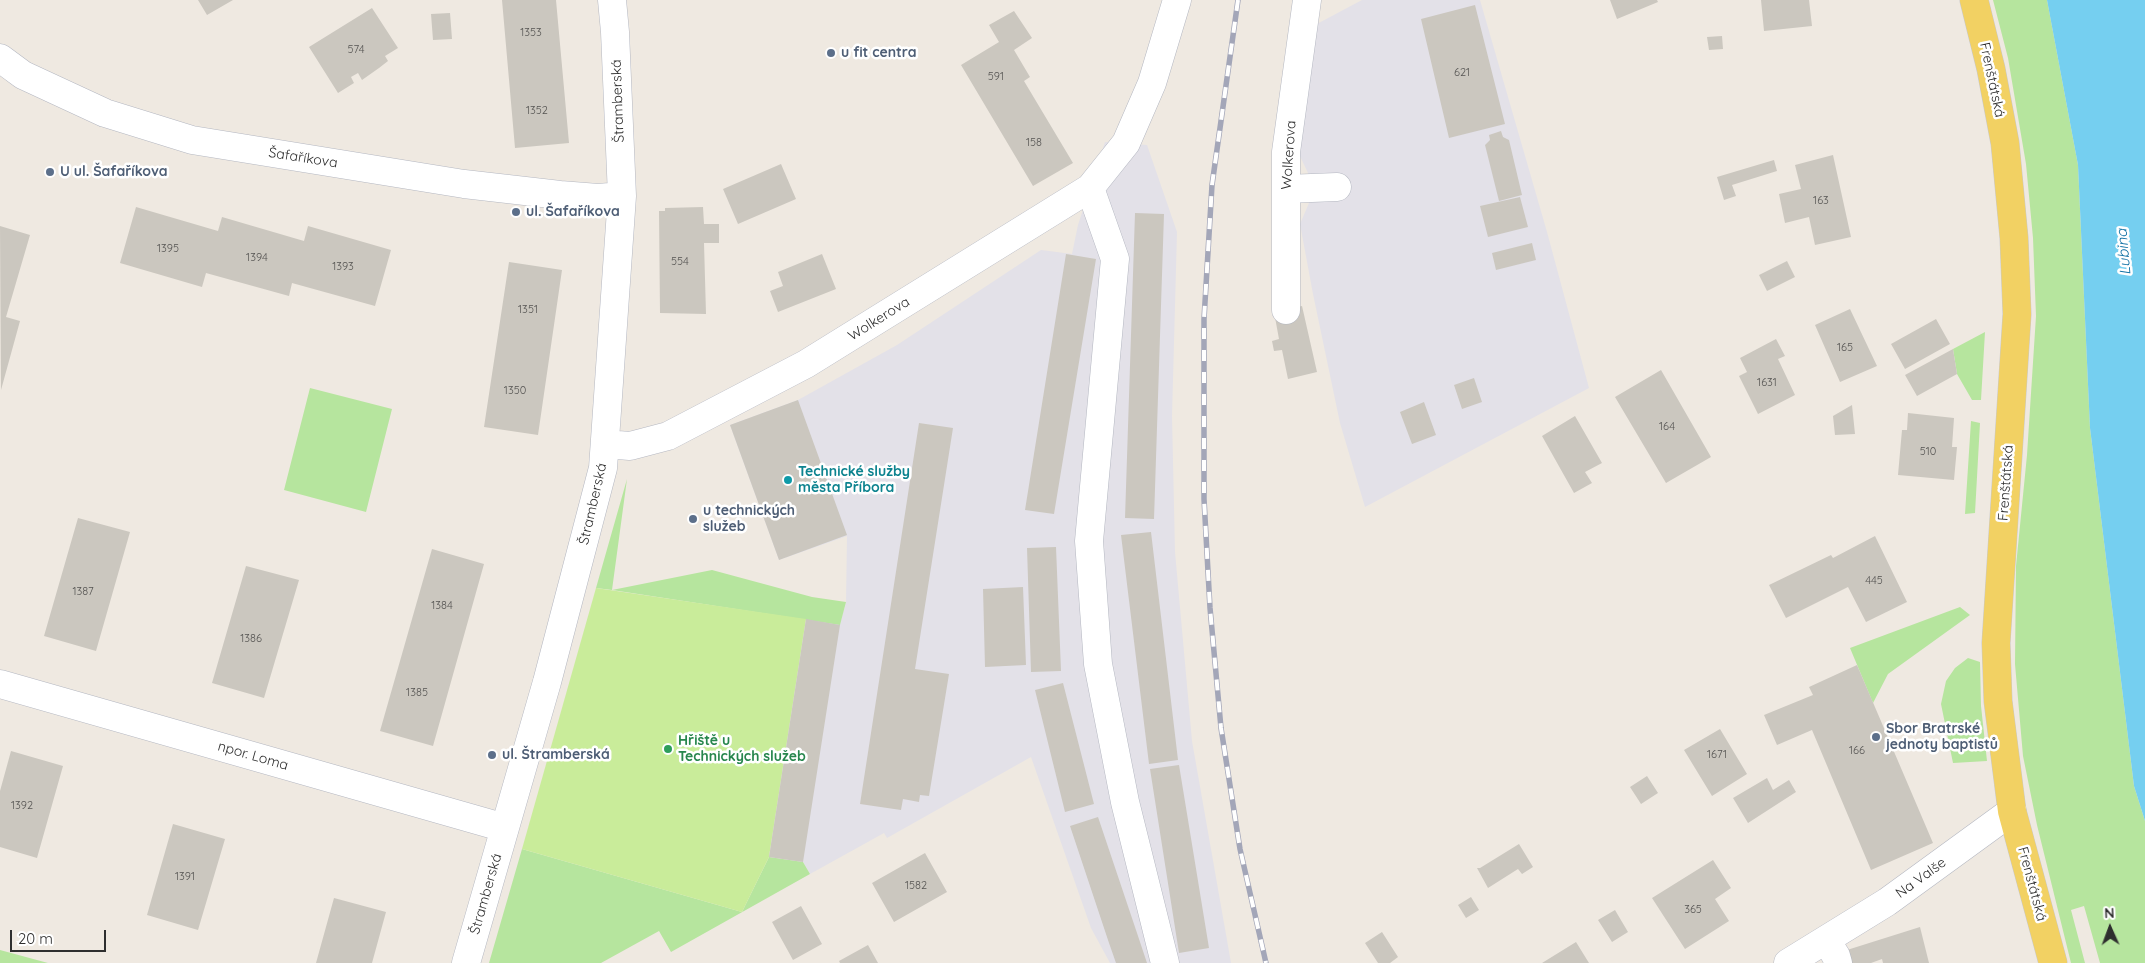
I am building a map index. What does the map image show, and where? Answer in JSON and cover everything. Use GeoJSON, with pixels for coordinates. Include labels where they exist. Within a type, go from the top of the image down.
{"type":"FeatureCollection","features":[{"type":"Feature","properties":{"kind":"main road","name":"Frenštátská"},"geometry":{"type":"LineString","coordinates":[[1974,0],[1991,69],[2005,143],[2014,238],[2017,314],[1996,643],[1998,701],[2012,811],[2053,963]]}},
{"type":"Feature","properties":{"kind":"street","name":"Štramberská"},"geometry":{"type":"LineString","coordinates":[[466,963],[547,682],[604,468],[622,196],[612,0]]}},
{"type":"Feature","properties":{"kind":"street","name":"Wolkerova"},"geometry":{"type":"LineString","coordinates":[[605,444],[630,446],[668,436],[798,368],[1090,188],[1126,144],[1152,83],[1177,0]]}},
{"type":"Feature","properties":{"kind":"street","name":"Wolkerova"},"geometry":{"type":"LineString","coordinates":[[1286,310],[1286,152],[1307,0]]}},
{"type":"Feature","properties":{"kind":"street","name":"Šafaříkova"},"geometry":{"type":"LineString","coordinates":[[0,58],[23,76],[105,113],[192,140],[464,184],[598,198],[622,196]]}},
{"type":"Feature","properties":{"kind":"street"},"geometry":{"type":"LineString","coordinates":[[1286,189],[1337,187]]}},
{"type":"Feature","properties":{"kind":"street"},"geometry":{"type":"LineString","coordinates":[[1090,188],[1115,259],[1089,542],[1098,664],[1125,802],[1165,963]]}},
{"type":"Feature","properties":{"kind":"street","name":"npor. Loma"},"geometry":{"type":"LineString","coordinates":[[0,684],[505,828]]}},
{"type":"Feature","properties":{"kind":"street","name":"Na Valše"},"geometry":{"type":"LineString","coordinates":[[1788,963],[1832,951],[1887,902],[2012,811]]}},
{"type":"Feature","properties":{"kind":"shaded area"},"geometry":{"type":"Polygon","coordinates":[[[1362,0],[1480,0],[1547,232],[1589,388],[1365,507],[1340,423],[1313,294],[1300,224],[1309,203],[1308,173],[1298,152],[1315,25],[1362,0]]]}},
{"type":"Feature","properties":{"kind":"shaded area"},"geometry":{"type":"Polygon","coordinates":[[[1105,142],[1147,145],[1177,232],[1172,416],[1175,552],[1192,741],[1231,963],[1110,963],[1091,928],[1031,757],[887,838],[884,833],[810,874],[803,862],[769,857],[806,619],[840,624],[846,602],[847,536],[779,560],[730,425],[798,400],[897,345],[1041,250],[1072,254],[1078,225],[1105,142]]]}},
{"type":"Feature","properties":{"kind":"green space"},"geometry":{"type":"Polygon","coordinates":[[[1993,0],[2047,0],[2078,165],[2090,428],[2134,786],[2145,821],[2145,963],[2100,963],[2084,906],[2071,910],[2085,963],[2071,963],[2037,825],[2023,756],[2015,664],[2016,566],[2027,455],[2036,316],[2033,238],[2026,164],[2008,58],[1993,0]]]}},
{"type":"Feature","properties":{"kind":"green space"},"geometry":{"type":"Polygon","coordinates":[[[1985,332],[1981,400],[1972,400],[1957,374],[1953,349],[1985,332]]]}},
{"type":"Feature","properties":{"kind":"green space"},"geometry":{"type":"Polygon","coordinates":[[[310,388],[392,409],[366,512],[284,490],[310,388]]]}},
{"type":"Feature","properties":{"kind":"green space"},"geometry":{"type":"Polygon","coordinates":[[[1971,421],[1980,423],[1975,513],[1965,514],[1971,421]]]}},
{"type":"Feature","properties":{"kind":"green space"},"geometry":{"type":"Polygon","coordinates":[[[627,479],[612,590],[596,588],[627,479]]]}},
{"type":"Feature","properties":{"kind":"green space"},"geometry":{"type":"Polygon","coordinates":[[[712,570],[812,597],[846,602],[840,625],[612,590],[712,570]]]}},
{"type":"Feature","properties":{"kind":"green space","name":"Hřiště u Technických služeb"},"geometry":{"type":"Polygon","coordinates":[[[596,588],[806,619],[769,857],[742,912],[522,849],[596,588]]]}},
{"type":"Feature","properties":{"kind":"green space"},"geometry":{"type":"Polygon","coordinates":[[[1960,607],[1970,615],[1888,674],[1873,703],[1850,648],[1960,607]]]}},
{"type":"Feature","properties":{"kind":"green space"},"geometry":{"type":"Polygon","coordinates":[[[1968,658],[1980,662],[1981,706],[1987,761],[1953,763],[1941,704],[1946,681],[1955,668],[1968,658]]]}},
{"type":"Feature","properties":{"kind":"green space"},"geometry":{"type":"Polygon","coordinates":[[[522,849],[742,912],[769,857],[803,862],[810,874],[671,952],[659,931],[601,963],[489,963],[522,849]]]}},
{"type":"Feature","properties":{"kind":"green space"},"geometry":{"type":"Polygon","coordinates":[[[0,950],[48,963],[0,963],[0,950]]]}},
{"type":"Feature","properties":{"kind":"water","name":"Lubina"},"geometry":{"type":"Polygon","coordinates":[[[2047,0],[2145,0],[2145,821],[2134,786],[2090,428],[2078,165],[2047,0]]]}},
{"type":"Feature","properties":{"kind":"building"},"geometry":{"type":"Polygon","coordinates":[[[198,0],[233,0],[207,15],[198,0]]]}},
{"type":"Feature","properties":{"kind":"building"},"geometry":{"type":"Polygon","coordinates":[[[502,0],[556,0],[569,143],[515,148],[502,0]]]}},
{"type":"Feature","properties":{"kind":"building"},"geometry":{"type":"Polygon","coordinates":[[[1610,0],[1657,0],[1658,2],[1617,19],[1610,0]]]}},
{"type":"Feature","properties":{"kind":"building"},"geometry":{"type":"Polygon","coordinates":[[[1761,0],[1809,0],[1812,26],[1764,31],[1761,0]]]}},
{"type":"Feature","properties":{"kind":"building"},"geometry":{"type":"Polygon","coordinates":[[[1475,5],[1505,124],[1449,138],[1421,19],[1475,5]]]}},
{"type":"Feature","properties":{"kind":"building"},"geometry":{"type":"Polygon","coordinates":[[[372,8],[398,48],[385,56],[388,61],[362,80],[358,73],[351,77],[354,83],[338,93],[309,47],[372,8]]]}},
{"type":"Feature","properties":{"kind":"building"},"geometry":{"type":"Polygon","coordinates":[[[1014,11],[1032,38],[1014,50],[1030,77],[1024,81],[1073,163],[1033,186],[961,65],[999,42],[989,25],[1014,11]]]}},
{"type":"Feature","properties":{"kind":"building"},"geometry":{"type":"Polygon","coordinates":[[[450,13],[452,39],[433,40],[431,14],[450,13]]]}},
{"type":"Feature","properties":{"kind":"building"},"geometry":{"type":"Polygon","coordinates":[[[1722,36],[1723,49],[1709,50],[1707,37],[1722,36]]]}},
{"type":"Feature","properties":{"kind":"building"},"geometry":{"type":"Polygon","coordinates":[[[1501,131],[1503,137],[1509,140],[1522,195],[1499,201],[1485,145],[1490,140],[1489,135],[1501,131]]]}},
{"type":"Feature","properties":{"kind":"building"},"geometry":{"type":"Polygon","coordinates":[[[1833,155],[1851,237],[1815,245],[1809,217],[1785,223],[1779,194],[1801,189],[1795,165],[1833,155]]]}},
{"type":"Feature","properties":{"kind":"building"},"geometry":{"type":"Polygon","coordinates":[[[1774,160],[1777,171],[1732,185],[1736,196],[1724,200],[1717,177],[1774,160]]]}},
{"type":"Feature","properties":{"kind":"building"},"geometry":{"type":"Polygon","coordinates":[[[781,164],[796,199],[738,224],[723,189],[781,164]]]}},
{"type":"Feature","properties":{"kind":"building"},"geometry":{"type":"Polygon","coordinates":[[[1520,197],[1528,227],[1488,237],[1480,206],[1520,197]]]}},
{"type":"Feature","properties":{"kind":"building"},"geometry":{"type":"Polygon","coordinates":[[[136,207],[218,231],[222,217],[304,241],[308,226],[391,250],[375,306],[292,283],[289,296],[206,273],[202,287],[120,263],[136,207]]]}},
{"type":"Feature","properties":{"kind":"building"},"geometry":{"type":"Polygon","coordinates":[[[703,207],[704,224],[719,224],[719,243],[704,243],[706,314],[660,313],[659,211],[665,211],[665,208],[703,207]]]}},
{"type":"Feature","properties":{"kind":"building"},"geometry":{"type":"Polygon","coordinates":[[[1135,213],[1164,214],[1154,519],[1125,518],[1135,213]]]}},
{"type":"Feature","properties":{"kind":"building"},"geometry":{"type":"Polygon","coordinates":[[[0,226],[30,235],[6,317],[20,321],[1,390],[0,226]]]}},
{"type":"Feature","properties":{"kind":"building"},"geometry":{"type":"Polygon","coordinates":[[[1532,243],[1536,260],[1496,270],[1492,253],[1532,243]]]}},
{"type":"Feature","properties":{"kind":"building"},"geometry":{"type":"Polygon","coordinates":[[[822,254],[836,289],[778,312],[770,291],[783,286],[778,272],[822,254]]]}},
{"type":"Feature","properties":{"kind":"building"},"geometry":{"type":"Polygon","coordinates":[[[1066,254],[1096,259],[1054,514],[1025,510],[1066,254]]]}},
{"type":"Feature","properties":{"kind":"building"},"geometry":{"type":"Polygon","coordinates":[[[1787,261],[1795,277],[1767,291],[1759,275],[1787,261]]]}},
{"type":"Feature","properties":{"kind":"building"},"geometry":{"type":"Polygon","coordinates":[[[509,262],[562,270],[538,435],[484,427],[509,262]]]}},
{"type":"Feature","properties":{"kind":"building"},"geometry":{"type":"Polygon","coordinates":[[[1302,306],[1317,372],[1288,379],[1282,350],[1274,351],[1272,341],[1279,339],[1274,312],[1302,306]]]}},
{"type":"Feature","properties":{"kind":"building"},"geometry":{"type":"Polygon","coordinates":[[[1850,309],[1877,366],[1840,382],[1815,325],[1850,309]]]}},
{"type":"Feature","properties":{"kind":"building"},"geometry":{"type":"Polygon","coordinates":[[[1936,319],[1950,344],[1905,369],[1891,344],[1936,319]]]}},
{"type":"Feature","properties":{"kind":"building"},"geometry":{"type":"Polygon","coordinates":[[[1776,339],[1785,356],[1778,359],[1795,395],[1758,414],[1739,376],[1747,372],[1740,358],[1776,339]]]}},
{"type":"Feature","properties":{"kind":"building"},"geometry":{"type":"Polygon","coordinates":[[[1953,349],[1957,374],[1917,396],[1905,375],[1953,349]]]}},
{"type":"Feature","properties":{"kind":"building"},"geometry":{"type":"Polygon","coordinates":[[[1661,370],[1711,457],[1666,483],[1615,397],[1661,370]]]}},
{"type":"Feature","properties":{"kind":"building"},"geometry":{"type":"Polygon","coordinates":[[[1474,378],[1482,402],[1462,409],[1454,385],[1474,378]]]}},
{"type":"Feature","properties":{"kind":"building","name":"Technické služby města Příbora"},"geometry":{"type":"Polygon","coordinates":[[[798,400],[847,535],[779,560],[730,425],[798,400]]]}},
{"type":"Feature","properties":{"kind":"building"},"geometry":{"type":"Polygon","coordinates":[[[1424,402],[1436,435],[1412,444],[1400,412],[1424,402]]]}},
{"type":"Feature","properties":{"kind":"building"},"geometry":{"type":"Polygon","coordinates":[[[1852,405],[1855,434],[1835,435],[1833,416],[1852,405]]]}},
{"type":"Feature","properties":{"kind":"building"},"geometry":{"type":"Polygon","coordinates":[[[1908,413],[1954,418],[1952,447],[1957,447],[1954,480],[1898,475],[1902,430],[1907,430],[1908,413]]]}},
{"type":"Feature","properties":{"kind":"building"},"geometry":{"type":"Polygon","coordinates":[[[1575,416],[1602,463],[1585,472],[1592,483],[1574,493],[1542,436],[1575,416]]]}},
{"type":"Feature","properties":{"kind":"building"},"geometry":{"type":"Polygon","coordinates":[[[919,423],[953,428],[915,669],[949,674],[929,796],[920,795],[919,802],[903,799],[901,810],[860,804],[919,423]]]}},
{"type":"Feature","properties":{"kind":"building"},"geometry":{"type":"Polygon","coordinates":[[[78,518],[130,532],[96,651],[44,636],[78,518]]]}},
{"type":"Feature","properties":{"kind":"building"},"geometry":{"type":"Polygon","coordinates":[[[1151,532],[1178,760],[1149,764],[1121,535],[1151,532]]]}},
{"type":"Feature","properties":{"kind":"building"},"geometry":{"type":"Polygon","coordinates":[[[1875,536],[1907,602],[1866,622],[1848,587],[1786,618],[1769,585],[1831,555],[1833,558],[1875,536]]]}},
{"type":"Feature","properties":{"kind":"building"},"geometry":{"type":"Polygon","coordinates":[[[1056,547],[1061,671],[1031,672],[1027,548],[1056,547]]]}},
{"type":"Feature","properties":{"kind":"building"},"geometry":{"type":"Polygon","coordinates":[[[432,549],[484,564],[433,746],[380,731],[432,549]]]}},
{"type":"Feature","properties":{"kind":"building"},"geometry":{"type":"Polygon","coordinates":[[[246,566],[299,580],[264,698],[212,683],[246,566]]]}},
{"type":"Feature","properties":{"kind":"building"},"geometry":{"type":"Polygon","coordinates":[[[1023,587],[1026,665],[985,667],[983,589],[1023,587]]]}},
{"type":"Feature","properties":{"kind":"building"},"geometry":{"type":"Polygon","coordinates":[[[806,619],[840,625],[803,862],[769,857],[806,619]]]}},
{"type":"Feature","properties":{"kind":"building"},"geometry":{"type":"Polygon","coordinates":[[[1857,665],[1933,843],[1871,870],[1812,730],[1777,745],[1764,715],[1813,695],[1809,687],[1857,665]]]}},
{"type":"Feature","properties":{"kind":"building"},"geometry":{"type":"Polygon","coordinates":[[[1063,683],[1094,804],[1065,812],[1035,690],[1063,683]]]}},
{"type":"Feature","properties":{"kind":"building"},"geometry":{"type":"Polygon","coordinates":[[[1720,729],[1747,774],[1712,796],[1684,750],[1720,729]]]}},
{"type":"Feature","properties":{"kind":"building"},"geometry":{"type":"Polygon","coordinates":[[[11,751],[63,766],[37,858],[0,847],[0,791],[11,751]]]}},
{"type":"Feature","properties":{"kind":"building"},"geometry":{"type":"Polygon","coordinates":[[[1179,765],[1209,948],[1179,953],[1150,769],[1179,765]]]}},
{"type":"Feature","properties":{"kind":"building"},"geometry":{"type":"Polygon","coordinates":[[[1647,776],[1658,793],[1641,804],[1630,787],[1647,776]]]}},
{"type":"Feature","properties":{"kind":"building"},"geometry":{"type":"Polygon","coordinates":[[[1767,778],[1773,790],[1789,780],[1796,792],[1748,823],[1733,798],[1767,778]]]}},
{"type":"Feature","properties":{"kind":"building"},"geometry":{"type":"Polygon","coordinates":[[[1098,817],[1147,963],[1116,963],[1109,943],[1070,826],[1098,817]]]}},
{"type":"Feature","properties":{"kind":"building"},"geometry":{"type":"Polygon","coordinates":[[[173,824],[225,839],[198,930],[147,915],[173,824]]]}},
{"type":"Feature","properties":{"kind":"building"},"geometry":{"type":"Polygon","coordinates":[[[1519,844],[1533,867],[1522,874],[1518,869],[1488,888],[1477,868],[1519,844]]]}},
{"type":"Feature","properties":{"kind":"building"},"geometry":{"type":"Polygon","coordinates":[[[925,853],[947,892],[894,922],[872,883],[925,853]]]}},
{"type":"Feature","properties":{"kind":"building"},"geometry":{"type":"Polygon","coordinates":[[[1713,860],[1731,888],[1715,899],[1729,921],[1685,949],[1652,898],[1713,860]]]}},
{"type":"Feature","properties":{"kind":"building"},"geometry":{"type":"Polygon","coordinates":[[[1471,897],[1479,910],[1466,918],[1458,905],[1471,897]]]}},
{"type":"Feature","properties":{"kind":"building"},"geometry":{"type":"Polygon","coordinates":[[[334,898],[386,912],[372,963],[316,963],[334,898]]]}},
{"type":"Feature","properties":{"kind":"building"},"geometry":{"type":"Polygon","coordinates":[[[801,906],[822,944],[793,960],[772,922],[801,906]]]}},
{"type":"Feature","properties":{"kind":"building"},"geometry":{"type":"Polygon","coordinates":[[[1615,910],[1628,932],[1612,942],[1598,920],[1615,910]]]}},
{"type":"Feature","properties":{"kind":"building"},"geometry":{"type":"Polygon","coordinates":[[[1920,927],[1929,963],[1883,963],[1882,959],[1871,963],[1851,963],[1847,950],[1920,927]]]}},
{"type":"Feature","properties":{"kind":"building"},"geometry":{"type":"Polygon","coordinates":[[[1382,932],[1398,957],[1390,963],[1378,963],[1365,943],[1382,932]]]}},
{"type":"Feature","properties":{"kind":"building"},"geometry":{"type":"Polygon","coordinates":[[[1576,942],[1589,963],[1542,963],[1576,942]]]}},
{"type":"Feature","properties":{"kind":"building"},"geometry":{"type":"Polygon","coordinates":[[[868,945],[878,963],[840,963],[839,961],[868,945]]]}},
{"type":"Feature","properties":{"kind":"railway"},"geometry":{"type":"LineString","coordinates":[[1238,0],[1212,185],[1204,319],[1204,499],[1210,608],[1221,728],[1240,849],[1266,963]]}},
{"type":"Feature","properties":{"kind":"place","name":"u fit centra"},"geometry":{"type":"Point","coordinates":[831,53]}},
{"type":"Feature","properties":{"kind":"place","name":"U ul. Šafaříkova"},"geometry":{"type":"Point","coordinates":[50,172]}},
{"type":"Feature","properties":{"kind":"place","name":"ul. Šafaříkova"},"geometry":{"type":"Point","coordinates":[516,212]}},
{"type":"Feature","properties":{"kind":"place","name":"Technické služby města Příbora"},"geometry":{"type":"Point","coordinates":[788,480]}},
{"type":"Feature","properties":{"kind":"place","name":"u technických služeb"},"geometry":{"type":"Point","coordinates":[693,519]}},
{"type":"Feature","properties":{"kind":"place","name":"Sbor Bratrské jednoty baptistů"},"geometry":{"type":"Point","coordinates":[1876,737]}},
{"type":"Feature","properties":{"kind":"place","name":"Hřiště u Technických služeb"},"geometry":{"type":"Point","coordinates":[668,749]}},
{"type":"Feature","properties":{"kind":"place","name":"ul. Štramberská"},"geometry":{"type":"Point","coordinates":[492,755]}}]}
